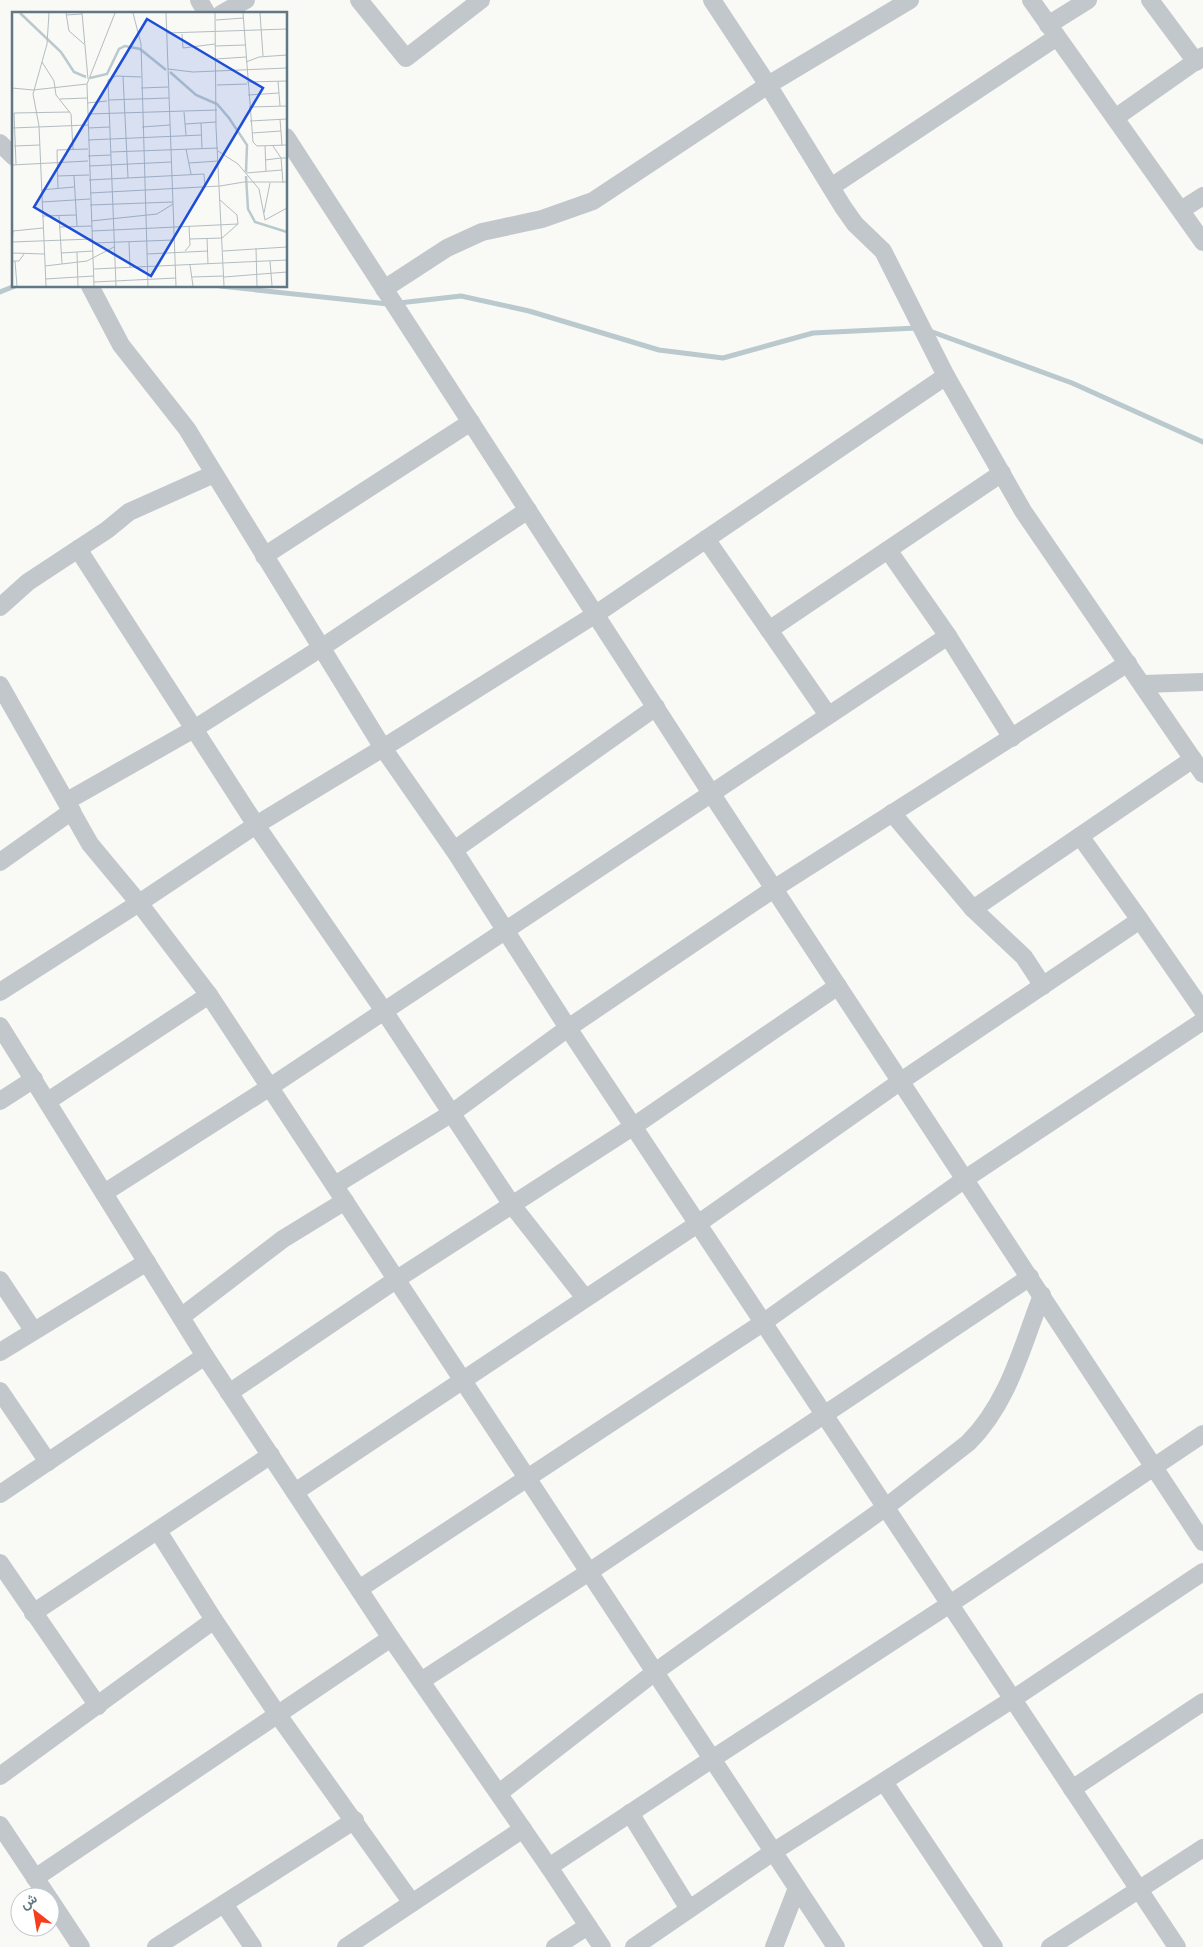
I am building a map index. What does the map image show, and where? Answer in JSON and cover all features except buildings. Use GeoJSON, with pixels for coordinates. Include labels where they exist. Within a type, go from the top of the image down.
{"type":"FeatureCollection","features":[{"type":"Feature","properties":{"kind":"street"},"geometry":{"type":"LineString","coordinates":[[199,0],[206,12]]}},
{"type":"Feature","properties":{"kind":"street"},"geometry":{"type":"LineString","coordinates":[[225,12],[246,0]]}},
{"type":"Feature","properties":{"kind":"street"},"geometry":{"type":"LineString","coordinates":[[359,0],[406,58],[481,0]]}},
{"type":"Feature","properties":{"kind":"street"},"geometry":{"type":"LineString","coordinates":[[712,0],[855,224],[883,251],[946,376],[1023,510],[1203,774]]}},
{"type":"Feature","properties":{"kind":"street"},"geometry":{"type":"LineString","coordinates":[[384,288],[447,248],[482,232],[542,219],[593,201],[768,85],[910,0]]}},
{"type":"Feature","properties":{"kind":"street"},"geometry":{"type":"LineString","coordinates":[[1031,0],[1203,242]]}},
{"type":"Feature","properties":{"kind":"street"},"geometry":{"type":"LineString","coordinates":[[831,187],[1053,31],[1088,0]]}},
{"type":"Feature","properties":{"kind":"street"},"geometry":{"type":"LineString","coordinates":[[1115,118],[1199,59],[1150,0]]}},
{"type":"Feature","properties":{"kind":"street"},"geometry":{"type":"LineString","coordinates":[[288,140],[711,793],[1203,1542]]}},
{"type":"Feature","properties":{"kind":"street"},"geometry":{"type":"LineString","coordinates":[[0,143],[12,155]]}},
{"type":"Feature","properties":{"kind":"street"},"geometry":{"type":"LineString","coordinates":[[1181,210],[1203,196]]}},
{"type":"Feature","properties":{"kind":"street"},"geometry":{"type":"LineString","coordinates":[[91,288],[121,345],[187,429],[383,748],[454,850],[568,1028],[1177,1947]]}},
{"type":"Feature","properties":{"kind":"street"},"geometry":{"type":"LineString","coordinates":[[0,992],[256,825],[383,748],[596,614],[946,376]]}},
{"type":"Feature","properties":{"kind":"street"},"geometry":{"type":"LineString","coordinates":[[264,556],[470,422]]}},
{"type":"Feature","properties":{"kind":"street"},"geometry":{"type":"LineString","coordinates":[[769,630],[1002,473]]}},
{"type":"Feature","properties":{"kind":"street"},"geometry":{"type":"LineString","coordinates":[[0,607],[28,582],[106,530],[129,512],[214,474]]}},
{"type":"Feature","properties":{"kind":"street"},"geometry":{"type":"LineString","coordinates":[[0,862],[69,806],[321,648],[528,510]]}},
{"type":"Feature","properties":{"kind":"street"},"geometry":{"type":"LineString","coordinates":[[706,540],[828,715]]}},
{"type":"Feature","properties":{"kind":"street"},"geometry":{"type":"LineString","coordinates":[[78,549],[256,825],[384,1011],[512,1205],[585,1298]]}},
{"type":"Feature","properties":{"kind":"street"},"geometry":{"type":"LineString","coordinates":[[888,550],[948,636],[1012,738]]}},
{"type":"Feature","properties":{"kind":"street"},"geometry":{"type":"LineString","coordinates":[[104,1193],[270,1087],[948,636]]}},
{"type":"Feature","properties":{"kind":"street"},"geometry":{"type":"LineString","coordinates":[[335,1185],[452,1113],[568,1028],[775,888],[1128,663]]}},
{"type":"Feature","properties":{"kind":"street"},"geometry":{"type":"LineString","coordinates":[[1143,684],[1203,682]]}},
{"type":"Feature","properties":{"kind":"street"},"geometry":{"type":"LineString","coordinates":[[0,686],[90,844],[210,994],[836,1947]]}},
{"type":"Feature","properties":{"kind":"street"},"geometry":{"type":"LineString","coordinates":[[454,850],[656,707]]}},
{"type":"Feature","properties":{"kind":"street"},"geometry":{"type":"LineString","coordinates":[[973,909],[1193,759]]}},
{"type":"Feature","properties":{"kind":"street"},"geometry":{"type":"LineString","coordinates":[[892,814],[973,909],[1024,957],[1043,986]]}},
{"type":"Feature","properties":{"kind":"street"},"geometry":{"type":"LineString","coordinates":[[1080,836],[1203,1011]]}},
{"type":"Feature","properties":{"kind":"street"},"geometry":{"type":"LineString","coordinates":[[295,1492],[699,1223],[901,1081],[1140,920]]}},
{"type":"Feature","properties":{"kind":"street"},"geometry":{"type":"LineString","coordinates":[[229,1393],[397,1280],[634,1126],[838,986]]}},
{"type":"Feature","properties":{"kind":"street"},"geometry":{"type":"LineString","coordinates":[[48,1101],[210,994]]}},
{"type":"Feature","properties":{"kind":"street"},"geometry":{"type":"LineString","coordinates":[[360,1589],[764,1322],[965,1179],[1203,1021]]}},
{"type":"Feature","properties":{"kind":"street"},"geometry":{"type":"LineString","coordinates":[[0,1026],[229,1393],[391,1638],[602,1947]]}},
{"type":"Feature","properties":{"kind":"street"},"geometry":{"type":"LineString","coordinates":[[0,1101],[34,1079]]}},
{"type":"Feature","properties":{"kind":"street"},"geometry":{"type":"LineString","coordinates":[[181,1317],[283,1238],[345,1201]]}},
{"type":"Feature","properties":{"kind":"street"},"geometry":{"type":"LineString","coordinates":[[0,1352],[146,1262]]}},
{"type":"Feature","properties":{"kind":"street"},"geometry":{"type":"LineString","coordinates":[[421,1681],[589,1572],[1030,1277]]}},
{"type":"Feature","properties":{"kind":"street"},"geometry":{"type":"LineString","coordinates":[[0,1280],[33,1330]]}},
{"type":"Feature","properties":{"kind":"street"},"geometry":{"type":"LineString","coordinates":[[499,1794],[655,1672],[886,1507],[956,1454],[984,1426],[1008,1385],[1042,1295]]}},
{"type":"Feature","properties":{"kind":"street"},"geometry":{"type":"LineString","coordinates":[[0,1494],[205,1356]]}},
{"type":"Feature","properties":{"kind":"street"},"geometry":{"type":"LineString","coordinates":[[0,1391],[48,1462]]}},
{"type":"Feature","properties":{"kind":"street"},"geometry":{"type":"LineString","coordinates":[[549,1867],[712,1758],[950,1604],[1203,1434]]}},
{"type":"Feature","properties":{"kind":"street"},"geometry":{"type":"LineString","coordinates":[[33,1613],[271,1455]]}},
{"type":"Feature","properties":{"kind":"street"},"geometry":{"type":"LineString","coordinates":[[158,1531],[214,1620],[278,1715],[355,1820],[412,1903]]}},
{"type":"Feature","properties":{"kind":"street"},"geometry":{"type":"LineString","coordinates":[[0,1563],[98,1706]]}},
{"type":"Feature","properties":{"kind":"street"},"geometry":{"type":"LineString","coordinates":[[634,1947],[774,1852],[1013,1699],[1203,1572]]}},
{"type":"Feature","properties":{"kind":"street"},"geometry":{"type":"LineString","coordinates":[[0,1776],[214,1620]]}},
{"type":"Feature","properties":{"kind":"street"},"geometry":{"type":"LineString","coordinates":[[35,1878],[391,1638]]}},
{"type":"Feature","properties":{"kind":"street"},"geometry":{"type":"LineString","coordinates":[[1072,1789],[1203,1702]]}},
{"type":"Feature","properties":{"kind":"street"},"geometry":{"type":"LineString","coordinates":[[884,1782],[994,1947]]}},
{"type":"Feature","properties":{"kind":"street"},"geometry":{"type":"LineString","coordinates":[[630,1813],[689,1910]]}},
{"type":"Feature","properties":{"kind":"street"},"geometry":{"type":"LineString","coordinates":[[156,1947],[355,1820]]}},
{"type":"Feature","properties":{"kind":"street"},"geometry":{"type":"LineString","coordinates":[[0,1825],[41,1887]]}},
{"type":"Feature","properties":{"kind":"street"},"geometry":{"type":"LineString","coordinates":[[346,1947],[523,1829]]}},
{"type":"Feature","properties":{"kind":"street"},"geometry":{"type":"LineString","coordinates":[[1050,1947],[1203,1848]]}},
{"type":"Feature","properties":{"kind":"street"},"geometry":{"type":"LineString","coordinates":[[774,1947],[797,1888]]}},
{"type":"Feature","properties":{"kind":"street"},"geometry":{"type":"LineString","coordinates":[[224,1904],[253,1947]]}},
{"type":"Feature","properties":{"kind":"street"},"geometry":{"type":"LineString","coordinates":[[60,1915],[81,1947]]}},
{"type":"Feature","properties":{"kind":"street"},"geometry":{"type":"LineString","coordinates":[[555,1947],[588,1926]]}},
{"type":"Feature","properties":{"kind":"waterway"},"geometry":{"type":"LineString","coordinates":[[0,292],[12,287]]}},
{"type":"Feature","properties":{"kind":"waterway"},"geometry":{"type":"LineString","coordinates":[[239,288],[388,304]]}},
{"type":"Feature","properties":{"kind":"waterway"},"geometry":{"type":"LineString","coordinates":[[399,303],[461,296],[529,311],[659,350],[723,358],[813,333],[917,328]]}},
{"type":"Feature","properties":{"kind":"waterway"},"geometry":{"type":"LineString","coordinates":[[927,330],[1072,383],[1203,442]]}}]}
